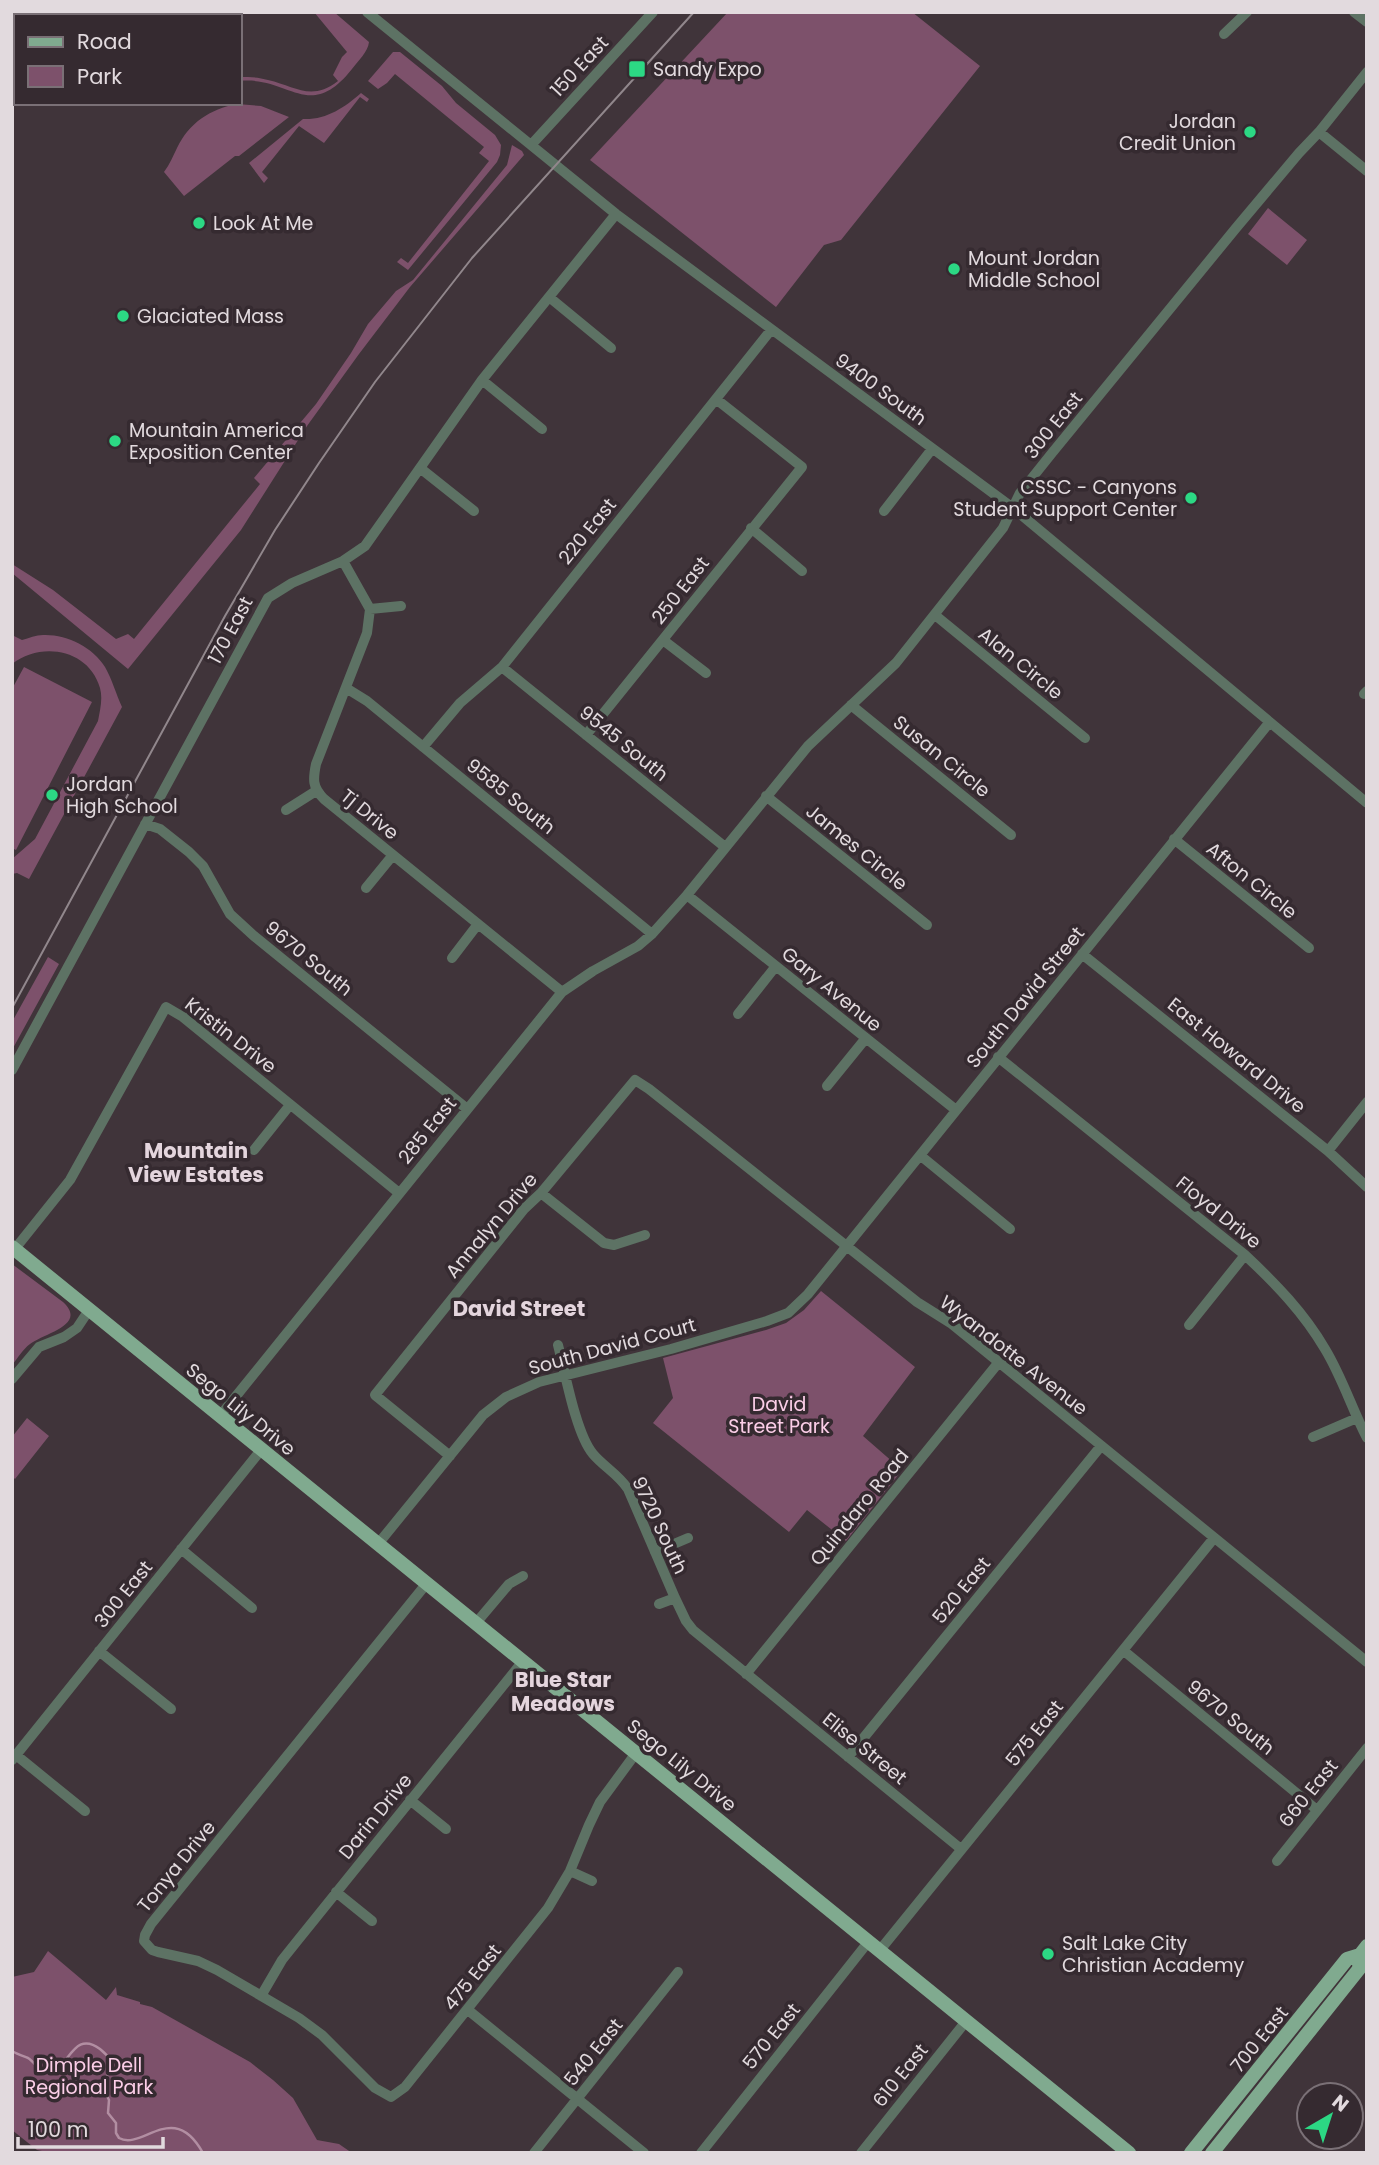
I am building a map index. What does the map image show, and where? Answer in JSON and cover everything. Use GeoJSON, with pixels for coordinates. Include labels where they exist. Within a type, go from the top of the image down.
{"type":"FeatureCollection","features":[{"type":"Feature","properties":{"kind":"main road","name":"Sego Lily Drive"},"geometry":{"type":"LineString","coordinates":[[13,1249],[1129,2153]]}},
{"type":"Feature","properties":{"kind":"main road","name":"700 East"},"geometry":{"type":"LineString","coordinates":[[1191,2153],[1347,1958],[1363,1951]]}},
{"type":"Feature","properties":{"kind":"main road","name":"700 East"},"geometry":{"type":"LineString","coordinates":[[1212,2153],[1359,1969],[1363,1951]]}},
{"type":"Feature","properties":{"kind":"street","name":"9400 South"},"geometry":{"type":"LineString","coordinates":[[367,12],[617,214],[1013,508],[1367,803]]}},
{"type":"Feature","properties":{"kind":"street","name":"150 East"},"geometry":{"type":"LineString","coordinates":[[532,144],[653,12]]}},
{"type":"Feature","properties":{"kind":"street"},"geometry":{"type":"LineString","coordinates":[[1224,33],[1247,12]]}},
{"type":"Feature","properties":{"kind":"street"},"geometry":{"type":"LineString","coordinates":[[1354,12],[1367,22]]}},
{"type":"Feature","properties":{"kind":"street","name":"300 East"},"geometry":{"type":"LineString","coordinates":[[687,895],[808,746],[895,663],[935,615],[1003,528],[1020,493],[1367,72]]}},
{"type":"Feature","properties":{"kind":"street"},"geometry":{"type":"LineString","coordinates":[[1319,132],[1367,171]]}},
{"type":"Feature","properties":{"kind":"street","name":"170 East"},"geometry":{"type":"LineString","coordinates":[[12,1070],[268,598],[292,583],[343,562],[365,546],[482,380],[617,214]]}},
{"type":"Feature","properties":{"kind":"street"},"geometry":{"type":"LineString","coordinates":[[549,297],[611,348]]}},
{"type":"Feature","properties":{"kind":"street","name":"220 East"},"geometry":{"type":"LineString","coordinates":[[423,747],[460,703],[502,667],[771,330]]}},
{"type":"Feature","properties":{"kind":"street"},"geometry":{"type":"LineString","coordinates":[[482,380],[542,429]]}},
{"type":"Feature","properties":{"kind":"street","name":"250 East"},"geometry":{"type":"LineString","coordinates":[[586,735],[802,467],[716,398]]}},
{"type":"Feature","properties":{"kind":"street"},"geometry":{"type":"LineString","coordinates":[[884,511],[932,449]]}},
{"type":"Feature","properties":{"kind":"street"},"geometry":{"type":"LineString","coordinates":[[420,468],[474,512]]}},
{"type":"Feature","properties":{"kind":"street"},"geometry":{"type":"LineString","coordinates":[[751,528],[802,571]]}},
{"type":"Feature","properties":{"kind":"street"},"geometry":{"type":"LineString","coordinates":[[343,562],[370,609],[401,606]]}},
{"type":"Feature","properties":{"kind":"street","name":"Tj Drive"},"geometry":{"type":"LineString","coordinates":[[370,609],[367,633],[316,764],[313,780],[316,791],[562,992]]}},
{"type":"Feature","properties":{"kind":"street","name":"Alan Circle"},"geometry":{"type":"LineString","coordinates":[[935,615],[1085,738]]}},
{"type":"Feature","properties":{"kind":"street"},"geometry":{"type":"LineString","coordinates":[[663,640],[706,673]]}},
{"type":"Feature","properties":{"kind":"street","name":"9545 South"},"geometry":{"type":"LineString","coordinates":[[502,667],[725,847]]}},
{"type":"Feature","properties":{"kind":"street","name":"9585 South"},"geometry":{"type":"LineString","coordinates":[[346,688],[367,701],[652,934]]}},
{"type":"Feature","properties":{"kind":"street","name":"Susan Circle"},"geometry":{"type":"LineString","coordinates":[[851,705],[1011,835]]}},
{"type":"Feature","properties":{"kind":"street","name":"South David Street"},"geometry":{"type":"LineString","coordinates":[[808,1294],[1269,723]]}},
{"type":"Feature","properties":{"kind":"street"},"geometry":{"type":"LineString","coordinates":[[286,810],[316,791]]}},
{"type":"Feature","properties":{"kind":"street","name":"James Circle"},"geometry":{"type":"LineString","coordinates":[[766,796],[927,925]]}},
{"type":"Feature","properties":{"kind":"street","name":"9670 South"},"geometry":{"type":"LineString","coordinates":[[145,824],[160,829],[203,866],[230,914],[254,936],[466,1108]]}},
{"type":"Feature","properties":{"kind":"street","name":"Afton Circle"},"geometry":{"type":"LineString","coordinates":[[1174,839],[1308,948]]}},
{"type":"Feature","properties":{"kind":"street"},"geometry":{"type":"LineString","coordinates":[[366,888],[393,855]]}},
{"type":"Feature","properties":{"kind":"street","name":"285 East"},"geometry":{"type":"LineString","coordinates":[[220,1416],[562,992],[638,946],[687,895]]}},
{"type":"Feature","properties":{"kind":"street","name":"Gary Avenue"},"geometry":{"type":"LineString","coordinates":[[687,895],[956,1110]]}},
{"type":"Feature","properties":{"kind":"street"},"geometry":{"type":"LineString","coordinates":[[452,958],[478,924]]}},
{"type":"Feature","properties":{"kind":"street","name":"East Howard Drive"},"geometry":{"type":"LineString","coordinates":[[1082,954],[1328,1151],[1367,1187]]}},
{"type":"Feature","properties":{"kind":"street"},"geometry":{"type":"LineString","coordinates":[[738,1014],[776,966]]}},
{"type":"Feature","properties":{"kind":"street","name":"Kristin Drive"},"geometry":{"type":"LineString","coordinates":[[13,1249],[70,1180],[166,1007],[183,1017],[399,1193]]}},
{"type":"Feature","properties":{"kind":"street"},"geometry":{"type":"LineString","coordinates":[[827,1086],[866,1038]]}},
{"type":"Feature","properties":{"kind":"street","name":"Floyd Drive"},"geometry":{"type":"LineString","coordinates":[[998,1057],[1245,1255],[1292,1301],[1311,1327],[1341,1380],[1367,1437]]}},
{"type":"Feature","properties":{"kind":"street","name":"Annalyn Drive"},"geometry":{"type":"LineString","coordinates":[[450,1456],[375,1395],[524,1209],[541,1193],[635,1080]]}},
{"type":"Feature","properties":{"kind":"street","name":"Wyandotte Avenue"},"geometry":{"type":"LineString","coordinates":[[635,1080],[917,1302],[951,1324],[999,1362],[1367,1662]]}},
{"type":"Feature","properties":{"kind":"street"},"geometry":{"type":"LineString","coordinates":[[1328,1151],[1367,1102]]}},
{"type":"Feature","properties":{"kind":"street"},"geometry":{"type":"LineString","coordinates":[[254,1150],[290,1105]]}},
{"type":"Feature","properties":{"kind":"street"},"geometry":{"type":"LineString","coordinates":[[921,1156],[1010,1228]]}},
{"type":"Feature","properties":{"kind":"street"},"geometry":{"type":"LineString","coordinates":[[541,1193],[604,1243],[614,1245],[645,1235]]}},
{"type":"Feature","properties":{"kind":"street"},"geometry":{"type":"LineString","coordinates":[[1189,1325],[1245,1255]]}},
{"type":"Feature","properties":{"kind":"street","name":"South David Court"},"geometry":{"type":"LineString","coordinates":[[450,1456],[493,1406],[539,1382],[671,1349],[767,1321],[788,1313],[808,1294]]}},
{"type":"Feature","properties":{"kind":"street"},"geometry":{"type":"LineString","coordinates":[[12,1379],[39,1347],[78,1328],[89,1310]]}},
{"type":"Feature","properties":{"kind":"street","name":"9720 South"},"geometry":{"type":"LineString","coordinates":[[558,1345],[583,1438],[592,1454],[628,1489],[686,1620],[693,1630],[746,1674]]}},
{"type":"Feature","properties":{"kind":"street","name":"Quindaro Road"},"geometry":{"type":"LineString","coordinates":[[746,1674],[999,1362]]}},
{"type":"Feature","properties":{"kind":"street"},"geometry":{"type":"LineString","coordinates":[[1313,1437],[1357,1418]]}},
{"type":"Feature","properties":{"kind":"street","name":"520 East"},"geometry":{"type":"LineString","coordinates":[[848,1757],[1101,1446]]}},
{"type":"Feature","properties":{"kind":"street","name":"300 East"},"geometry":{"type":"LineString","coordinates":[[14,1758],[261,1450]]}},
{"type":"Feature","properties":{"kind":"street"},"geometry":{"type":"LineString","coordinates":[[378,1544],[450,1456]]}},
{"type":"Feature","properties":{"kind":"street"},"geometry":{"type":"LineString","coordinates":[[655,1552],[688,1538]]}},
{"type":"Feature","properties":{"kind":"street","name":"575 East"},"geometry":{"type":"LineString","coordinates":[[875,1946],[961,1849],[1214,1538]]}},
{"type":"Feature","properties":{"kind":"street"},"geometry":{"type":"LineString","coordinates":[[181,1549],[253,1608]]}},
{"type":"Feature","properties":{"kind":"street"},"geometry":{"type":"LineString","coordinates":[[476,1623],[509,1584],[523,1576]]}},
{"type":"Feature","properties":{"kind":"street","name":"Tonya Drive"},"geometry":{"type":"LineString","coordinates":[[391,2097],[375,2088],[310,2026],[198,1961],[152,1950],[144,1941],[151,1924],[426,1583]]}},
{"type":"Feature","properties":{"kind":"street"},"geometry":{"type":"LineString","coordinates":[[659,1604],[675,1598]]}},
{"type":"Feature","properties":{"kind":"street"},"geometry":{"type":"LineString","coordinates":[[99,1651],[171,1709]]}},
{"type":"Feature","properties":{"kind":"street","name":"9670 South"},"geometry":{"type":"LineString","coordinates":[[1124,1651],[1317,1810]]}},
{"type":"Feature","properties":{"kind":"street","name":"Darin Drive"},"geometry":{"type":"LineString","coordinates":[[261,1996],[282,1961],[523,1661]]}},
{"type":"Feature","properties":{"kind":"street","name":"Elise Street"},"geometry":{"type":"LineString","coordinates":[[746,1674],[961,1849]]}},
{"type":"Feature","properties":{"kind":"street","name":"660 East"},"geometry":{"type":"LineString","coordinates":[[1277,1861],[1367,1748]]}},
{"type":"Feature","properties":{"kind":"street","name":"475 East"},"geometry":{"type":"LineString","coordinates":[[391,2097],[405,2087],[536,1926],[570,1871],[600,1802],[636,1753]]}},
{"type":"Feature","properties":{"kind":"street"},"geometry":{"type":"LineString","coordinates":[[14,1758],[85,1811]]}},
{"type":"Feature","properties":{"kind":"street"},"geometry":{"type":"LineString","coordinates":[[410,1800],[446,1829]]}},
{"type":"Feature","properties":{"kind":"street"},"geometry":{"type":"LineString","coordinates":[[570,1871],[592,1881]]}},
{"type":"Feature","properties":{"kind":"street"},"geometry":{"type":"LineString","coordinates":[[336,1892],[372,1921]]}},
{"type":"Feature","properties":{"kind":"street","name":"570 East"},"geometry":{"type":"LineString","coordinates":[[701,2153],[875,1946]]}},
{"type":"Feature","properties":{"kind":"street","name":"540 East"},"geometry":{"type":"LineString","coordinates":[[534,2153],[678,1972]]}},
{"type":"Feature","properties":{"kind":"street"},"geometry":{"type":"LineString","coordinates":[[468,2010],[644,2153]]}},
{"type":"Feature","properties":{"kind":"street","name":"610 East"},"geometry":{"type":"LineString","coordinates":[[860,2153],[967,2020]]}},
{"type":"Feature","properties":{"kind":"green space"},"geometry":{"type":"Polygon","coordinates":[[[314,12],[334,12],[369,42],[362,56],[337,85],[323,93],[311,95],[257,81],[242,81],[242,77],[258,78],[303,91],[319,91],[338,81],[333,75],[347,52],[314,12]]]}},
{"type":"Feature","properties":{"kind":"green space"},"geometry":{"type":"Polygon","coordinates":[[[728,12],[912,12],[980,66],[841,240],[824,245],[776,307],[590,160],[728,12]]]}},
{"type":"Feature","properties":{"kind":"green space"},"geometry":{"type":"Polygon","coordinates":[[[393,52],[400,52],[442,86],[456,103],[495,135],[501,145],[497,162],[408,270],[397,262],[401,258],[408,263],[489,161],[479,153],[484,147],[395,74],[378,89],[368,81],[393,52]]]}},
{"type":"Feature","properties":{"kind":"green space"},"geometry":{"type":"Polygon","coordinates":[[[361,93],[369,99],[367,102],[360,97],[324,143],[299,126],[262,172],[268,178],[264,183],[249,163],[303,119],[334,112],[361,93]]]}},
{"type":"Feature","properties":{"kind":"green space"},"geometry":{"type":"Polygon","coordinates":[[[233,105],[261,106],[289,117],[184,196],[164,172],[182,139],[194,124],[218,109],[233,105]]]}},
{"type":"Feature","properties":{"kind":"green space"},"geometry":{"type":"Polygon","coordinates":[[[512,145],[524,155],[410,287],[307,426],[241,530],[128,669],[12,573],[12,564],[53,590],[116,639],[128,634],[134,639],[260,484],[254,478],[316,404],[368,324],[396,291],[413,280],[507,165],[512,145]]]}},
{"type":"Feature","properties":{"kind":"green space"},"geometry":{"type":"Polygon","coordinates":[[[1268,208],[1307,240],[1287,265],[1248,234],[1268,208]]]}},
{"type":"Feature","properties":{"kind":"green space"},"geometry":{"type":"Polygon","coordinates":[[[12,635],[22,640],[52,635],[70,639],[86,648],[105,667],[122,707],[29,879],[17,873],[12,874],[12,859],[35,839],[98,721],[101,696],[94,675],[75,657],[50,651],[24,657],[12,664],[12,635]]]}},
{"type":"Feature","properties":{"kind":"green space"},"geometry":{"type":"Polygon","coordinates":[[[24,667],[92,702],[16,850],[12,848],[12,689],[24,667]]]}},
{"type":"Feature","properties":{"kind":"green space"},"geometry":{"type":"Polygon","coordinates":[[[48,957],[59,964],[12,1050],[12,1022],[48,957]]]}},
{"type":"Feature","properties":{"kind":"green space"},"geometry":{"type":"Polygon","coordinates":[[[12,1264],[63,1302],[70,1317],[61,1328],[27,1346],[12,1365],[12,1264]]]}},
{"type":"Feature","properties":{"kind":"green space","name":"David Street Park"},"geometry":{"type":"Polygon","coordinates":[[[821,1291],[915,1367],[863,1436],[902,1470],[846,1541],[807,1510],[789,1532],[653,1423],[673,1398],[663,1358],[786,1323],[804,1310],[821,1291]]]}},
{"type":"Feature","properties":{"kind":"green space"},"geometry":{"type":"Polygon","coordinates":[[[27,1418],[49,1436],[15,1479],[12,1476],[12,1437],[27,1418]]]}},
{"type":"Feature","properties":{"kind":"green space","name":"Dimple Dell Regional Park"},"geometry":{"type":"Polygon","coordinates":[[[48,1951],[106,2000],[116,1987],[117,1995],[152,2007],[250,2062],[293,2098],[317,2140],[339,2144],[352,2153],[52,2153],[37,2150],[12,2130],[12,1977],[34,1972],[48,1951]]]}},
{"type":"Feature","properties":{"kind":"waterway"},"geometry":{"type":"LineString","coordinates":[[12,2051],[28,2058],[43,2071],[50,2072],[62,2064],[77,2047],[91,2044],[102,2050],[111,2061],[105,2084],[106,2094],[109,2100],[108,2113],[116,2123],[119,2138],[128,2140],[170,2128],[181,2130],[192,2137],[203,2153]]}},
{"type":"Feature","properties":{"kind":"tram line"},"geometry":{"type":"LineString","coordinates":[[12,1008],[225,616],[275,530],[319,463],[375,382],[472,258],[694,12]]}},
{"type":"Feature","properties":{"kind":"place","name":"Sandy Expo"},"geometry":{"type":"Point","coordinates":[637,69]}},
{"type":"Feature","properties":{"kind":"place","name":"Jordan Credit Union"},"geometry":{"type":"Point","coordinates":[1250,132]}},
{"type":"Feature","properties":{"kind":"place","name":"Look At Me"},"geometry":{"type":"Point","coordinates":[199,223]}},
{"type":"Feature","properties":{"kind":"place","name":"Mount Jordan Middle School"},"geometry":{"type":"Point","coordinates":[954,269]}},
{"type":"Feature","properties":{"kind":"place","name":"Glaciated Mass"},"geometry":{"type":"Point","coordinates":[123,316]}},
{"type":"Feature","properties":{"kind":"place","name":"Mountain America Exposition Center"},"geometry":{"type":"Point","coordinates":[115,441]}},
{"type":"Feature","properties":{"kind":"place","name":"CSSC - Canyons Student Support Center"},"geometry":{"type":"Point","coordinates":[1191,498]}},
{"type":"Feature","properties":{"kind":"place","name":"Jordan High School"},"geometry":{"type":"Point","coordinates":[52,795]}},
{"type":"Feature","properties":{"kind":"place","name":"Salt Lake City Christian Academy"},"geometry":{"type":"Point","coordinates":[1048,1954]}},
{"type":"Feature","properties":{"kind":"district","name":"Mountain View Estates"},"geometry":{"type":"Point","coordinates":[196,1163]}},
{"type":"Feature","properties":{"kind":"district","name":"David Street"},"geometry":{"type":"Point","coordinates":[519,1309]}},
{"type":"Feature","properties":{"kind":"district","name":"Blue Star Meadows"},"geometry":{"type":"Point","coordinates":[563,1692]}}]}
